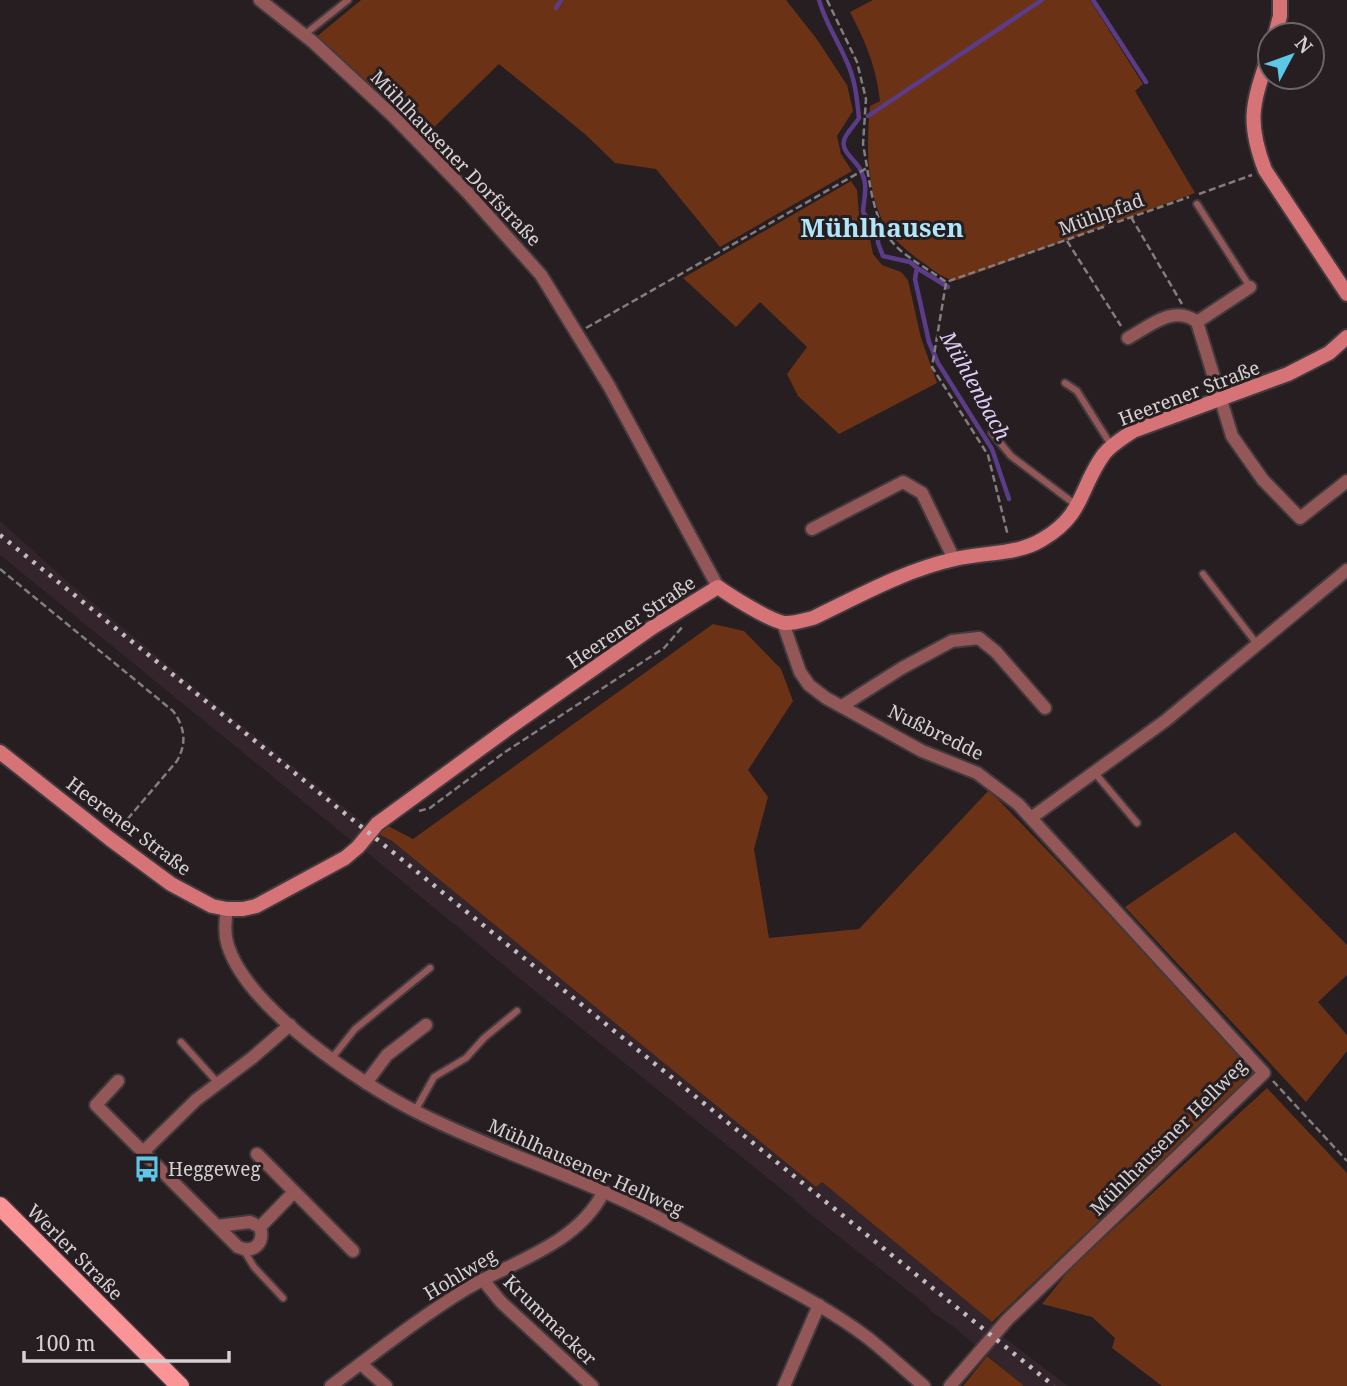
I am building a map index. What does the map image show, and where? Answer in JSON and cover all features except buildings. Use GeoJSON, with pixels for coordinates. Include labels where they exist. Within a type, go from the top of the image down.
{"type":"FeatureCollection","features":[{"type":"Feature","properties":{"kind":"main road","name":"Werler Straße"},"geometry":{"type":"LineString","coordinates":[[0,1206],[180,1386]]}},
{"type":"Feature","properties":{"kind":"street","name":"Mühlhausener Dorfstraße"},"geometry":{"type":"LineString","coordinates":[[260,0],[304,35],[393,116],[468,192],[541,275],[653,466],[718,587]]}},
{"type":"Feature","properties":{"kind":"street"},"geometry":{"type":"LineString","coordinates":[[1278,21],[1280,0]]}},
{"type":"Feature","properties":{"kind":"street"},"geometry":{"type":"LineString","coordinates":[[1257,91],[1253,104],[1253,127],[1265,170],[1347,294]]}},
{"type":"Feature","properties":{"kind":"street"},"geometry":{"type":"LineString","coordinates":[[1128,338],[1172,313],[1193,319],[1250,287]]}},
{"type":"Feature","properties":{"kind":"street"},"geometry":{"type":"LineString","coordinates":[[1193,319],[1223,399],[1232,436],[1263,480],[1300,518],[1347,481]]}},
{"type":"Feature","properties":{"kind":"street","name":"Heerener Straße"},"geometry":{"type":"LineString","coordinates":[[0,752],[171,884],[212,906],[227,909],[256,906],[345,858],[377,824],[402,805],[642,635],[718,587],[735,599],[783,623],[813,618],[906,575],[954,559],[1030,546],[1063,525],[1078,506],[1104,455],[1133,431],[1288,374],[1329,354],[1347,337]]}},
{"type":"Feature","properties":{"kind":"street"},"geometry":{"type":"LineString","coordinates":[[812,528],[903,482],[922,494],[954,559]]}},
{"type":"Feature","properties":{"kind":"street"},"geometry":{"type":"LineString","coordinates":[[1031,818],[1166,721],[1347,570]]}},
{"type":"Feature","properties":{"kind":"street","name":"Nußbredde"},"geometry":{"type":"LineString","coordinates":[[783,623],[800,672],[809,685],[826,698],[922,751],[977,773],[999,788],[1031,818]]}},
{"type":"Feature","properties":{"kind":"street"},"geometry":{"type":"LineString","coordinates":[[842,706],[902,668],[952,641],[979,638],[996,652],[1045,708]]}},
{"type":"Feature","properties":{"kind":"street","name":"Mühlhausener Hellweg"},"geometry":{"type":"LineString","coordinates":[[950,1386],[1007,1320],[1265,1073],[1031,818]]}},
{"type":"Feature","properties":{"kind":"street","name":"Mühlhausener Hellweg"},"geometry":{"type":"LineString","coordinates":[[227,909],[225,930],[228,946],[247,981],[290,1025],[366,1083],[415,1111],[632,1205],[819,1305],[868,1338],[924,1386]]}},
{"type":"Feature","properties":{"kind":"street"},"geometry":{"type":"LineString","coordinates":[[143,1152],[196,1100],[290,1025]]}},
{"type":"Feature","properties":{"kind":"street"},"geometry":{"type":"LineString","coordinates":[[366,1083],[387,1055],[426,1025]]}},
{"type":"Feature","properties":{"kind":"street"},"geometry":{"type":"LineString","coordinates":[[118,1082],[96,1105],[243,1249],[249,1250],[258,1246],[262,1236],[260,1227]]}},
{"type":"Feature","properties":{"kind":"street"},"geometry":{"type":"LineString","coordinates":[[257,1154],[353,1251]]}},
{"type":"Feature","properties":{"kind":"street"},"geometry":{"type":"LineString","coordinates":[[260,1227],[294,1192]]}},
{"type":"Feature","properties":{"kind":"street","name":"Hohlweg"},"geometry":{"type":"LineString","coordinates":[[331,1386],[449,1300],[561,1238],[594,1210],[603,1193]]}},
{"type":"Feature","properties":{"kind":"street"},"geometry":{"type":"LineString","coordinates":[[217,1226],[250,1222],[260,1227]]}},
{"type":"Feature","properties":{"kind":"street","name":"Krummacker"},"geometry":{"type":"LineString","coordinates":[[483,1280],[501,1302],[592,1386]]}},
{"type":"Feature","properties":{"kind":"street"},"geometry":{"type":"LineString","coordinates":[[784,1386],[819,1305]]}},
{"type":"Feature","properties":{"kind":"street"},"geometry":{"type":"LineString","coordinates":[[361,1364],[386,1386]]}},
{"type":"Feature","properties":{"kind":"lane"},"geometry":{"type":"LineString","coordinates":[[304,35],[348,0]]}},
{"type":"Feature","properties":{"kind":"lane"},"geometry":{"type":"LineString","coordinates":[[1197,204],[1250,287]]}},
{"type":"Feature","properties":{"kind":"lane"},"geometry":{"type":"LineString","coordinates":[[1065,383],[1077,391],[1112,446]]}},
{"type":"Feature","properties":{"kind":"lane"},"geometry":{"type":"LineString","coordinates":[[992,433],[1011,456],[1078,506]]}},
{"type":"Feature","properties":{"kind":"lane"},"geometry":{"type":"LineString","coordinates":[[1203,574],[1257,645]]}},
{"type":"Feature","properties":{"kind":"lane"},"geometry":{"type":"LineString","coordinates":[[1094,772],[1136,823]]}},
{"type":"Feature","properties":{"kind":"lane"},"geometry":{"type":"LineString","coordinates":[[332,1058],[355,1029],[430,968]]}},
{"type":"Feature","properties":{"kind":"lane"},"geometry":{"type":"LineString","coordinates":[[415,1111],[434,1077],[466,1058],[484,1038],[517,1011]]}},
{"type":"Feature","properties":{"kind":"lane"},"geometry":{"type":"LineString","coordinates":[[181,1042],[218,1083]]}},
{"type":"Feature","properties":{"kind":"lane"},"geometry":{"type":"LineString","coordinates":[[243,1249],[254,1267],[283,1298]]}},
{"type":"Feature","properties":{"kind":"path"},"geometry":{"type":"LineString","coordinates":[[827,0],[857,62],[866,99],[863,144],[874,205],[888,235],[899,249],[945,285],[932,367],[988,455],[1008,529],[1008,550]]}},
{"type":"Feature","properties":{"kind":"path"},"geometry":{"type":"LineString","coordinates":[[577,334],[866,168]]}},
{"type":"Feature","properties":{"kind":"path","name":"Mühlpfad"},"geometry":{"type":"LineString","coordinates":[[945,285],[1265,170]]}},
{"type":"Feature","properties":{"kind":"path"},"geometry":{"type":"LineString","coordinates":[[1131,218],[1193,319]]}},
{"type":"Feature","properties":{"kind":"path"},"geometry":{"type":"LineString","coordinates":[[1067,241],[1128,338]]}},
{"type":"Feature","properties":{"kind":"path"},"geometry":{"type":"LineString","coordinates":[[0,569],[173,711],[183,728],[182,751],[177,761],[110,839]]}},
{"type":"Feature","properties":{"kind":"path"},"geometry":{"type":"LineString","coordinates":[[418,812],[430,808],[505,752],[664,648],[691,617],[693,603]]}},
{"type":"Feature","properties":{"kind":"path"},"geometry":{"type":"LineString","coordinates":[[1265,1073],[1347,1161]]}},
{"type":"Feature","properties":{"kind":"shaded area"},"geometry":{"type":"Polygon","coordinates":[[[361,0],[786,0],[816,38],[847,85],[853,111],[837,136],[841,154],[852,171],[720,247],[656,169],[615,163],[586,135],[499,64],[424,137],[315,38],[361,0]]]}},
{"type":"Feature","properties":{"kind":"shaded area"},"geometry":{"type":"Polygon","coordinates":[[[873,0],[1090,0],[1143,84],[1135,91],[1195,193],[958,280],[940,275],[906,250],[889,232],[881,218],[872,187],[868,154],[870,106],[880,101],[870,55],[850,12],[873,0]]]}},
{"type":"Feature","properties":{"kind":"shaded area"},"geometry":{"type":"Polygon","coordinates":[[[851,181],[857,190],[859,215],[868,229],[873,254],[882,265],[901,272],[908,280],[921,338],[937,383],[839,434],[798,396],[787,374],[807,347],[760,302],[736,327],[683,278],[851,181]]]}},
{"type":"Feature","properties":{"kind":"shaded area"},"geometry":{"type":"Polygon","coordinates":[[[0,521],[69,583],[194,687],[367,825],[353,842],[0,555],[0,521]]]}},
{"type":"Feature","properties":{"kind":"shaded area"},"geometry":{"type":"Polygon","coordinates":[[[713,624],[744,631],[781,669],[793,701],[748,770],[768,797],[754,849],[769,938],[859,929],[989,790],[1255,1073],[992,1322],[822,1182],[816,1187],[392,841],[377,833],[386,825],[413,839],[713,624]]]}},
{"type":"Feature","properties":{"kind":"shaded area"},"geometry":{"type":"Polygon","coordinates":[[[1235,832],[1347,945],[1347,975],[1318,1002],[1347,1035],[1347,1051],[1306,1102],[1125,907],[1235,832]]]}},
{"type":"Feature","properties":{"kind":"shaded area"},"geometry":{"type":"Polygon","coordinates":[[[377,833],[392,841],[816,1187],[822,1182],[992,1322],[1002,1336],[1068,1386],[1024,1386],[364,850],[377,833]]]}},
{"type":"Feature","properties":{"kind":"shaded area"},"geometry":{"type":"Polygon","coordinates":[[[1267,1088],[1347,1173],[1347,1386],[1162,1386],[1112,1348],[1115,1338],[1092,1317],[1042,1304],[1071,1268],[1267,1088]]]}},
{"type":"Feature","properties":{"kind":"shaded area"},"geometry":{"type":"Polygon","coordinates":[[[987,1356],[1023,1385],[1024,1386],[963,1386],[987,1356]]]}},
{"type":"Feature","properties":{"kind":"waterway"},"geometry":{"type":"LineString","coordinates":[[556,8],[561,0]]}},
{"type":"Feature","properties":{"kind":"waterway","name":"Mühlenbach"},"geometry":{"type":"LineString","coordinates":[[819,0],[849,67],[855,88],[859,118],[846,135],[844,145],[864,180],[863,212],[878,233],[878,243],[883,256],[910,262],[917,268],[915,279],[929,342],[938,363],[992,449],[1009,499]]}},
{"type":"Feature","properties":{"kind":"waterway"},"geometry":{"type":"LineString","coordinates":[[868,116],[1042,0]]}},
{"type":"Feature","properties":{"kind":"waterway"},"geometry":{"type":"LineString","coordinates":[[1093,0],[1146,82]]}},
{"type":"Feature","properties":{"kind":"waterway"},"geometry":{"type":"LineString","coordinates":[[917,268],[948,287]]}},
{"type":"Feature","properties":{"kind":"railway"},"geometry":{"type":"LineString","coordinates":[[0,535],[1054,1386]]}},
{"type":"Feature","properties":{"kind":"place","name":"Heggeweg"},"geometry":{"type":"Point","coordinates":[147,1169]}},
{"type":"Feature","properties":{"kind":"district","name":"Mühlhausen"},"geometry":{"type":"Point","coordinates":[882,228]}}]}
